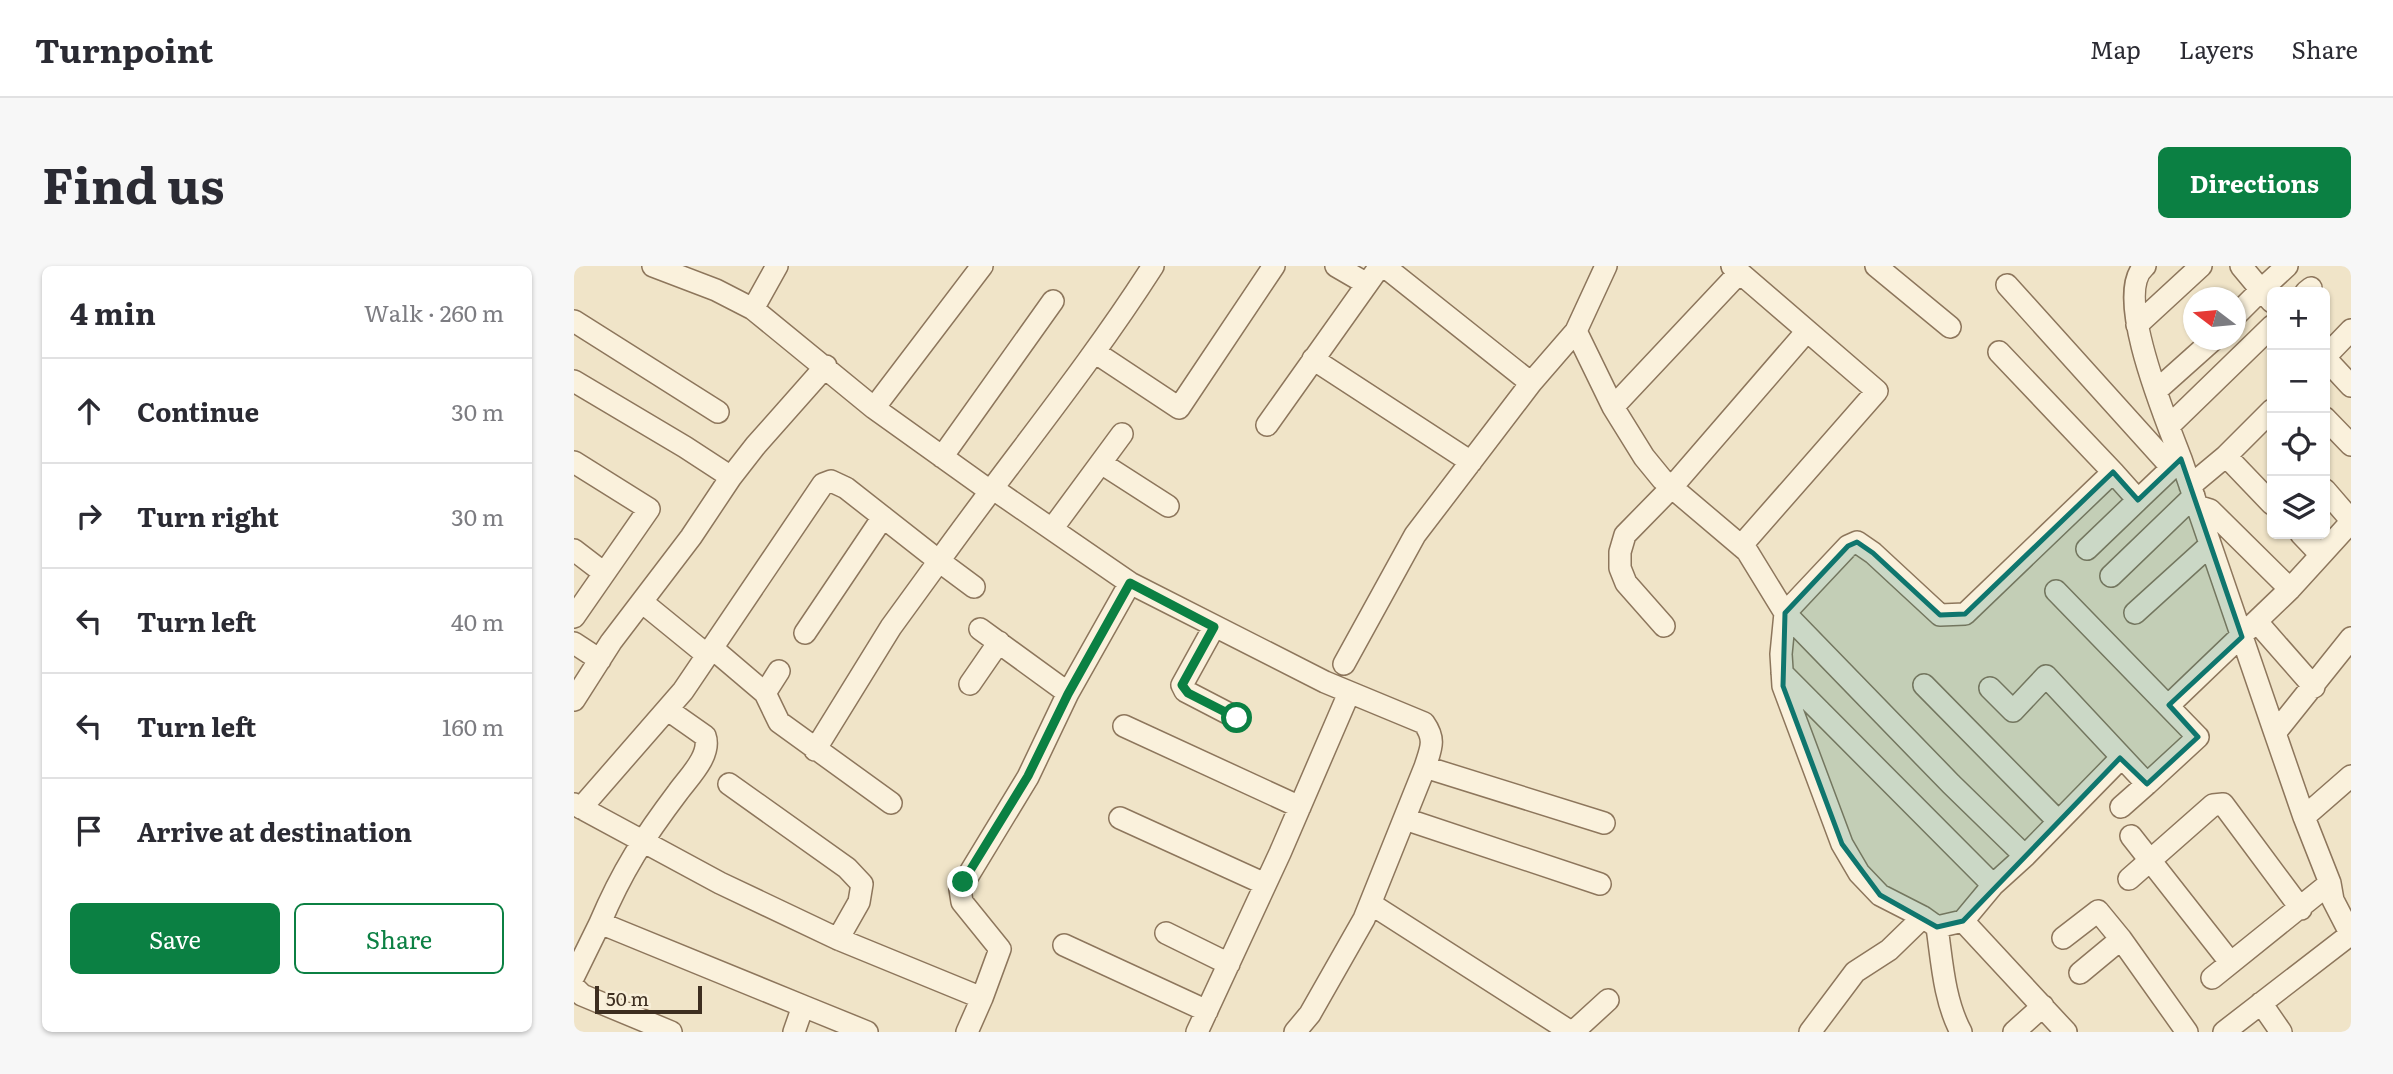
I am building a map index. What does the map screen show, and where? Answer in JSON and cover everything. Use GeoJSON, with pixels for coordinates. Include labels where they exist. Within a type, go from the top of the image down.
{"type":"FeatureCollection","features":[{"type":"Feature","properties":{"kind":"street"},"geometry":{"type":"LineString","coordinates":[[653,266],[716,290],[753,309],[826,366],[874,408],[1130,583],[1349,693],[1424,723],[1432,734],[1431,747],[1371,904],[1310,1014],[1295,1032]]}},
{"type":"Feature","properties":{"kind":"street"},"geometry":{"type":"LineString","coordinates":[[753,309],[777,266]]}},
{"type":"Feature","properties":{"kind":"street"},"geometry":{"type":"LineString","coordinates":[[874,408],[982,266]]}},
{"type":"Feature","properties":{"kind":"street"},"geometry":{"type":"LineString","coordinates":[[815,750],[891,627],[991,489],[1096,353],[1153,266]]}},
{"type":"Feature","properties":{"kind":"street"},"geometry":{"type":"LineString","coordinates":[[1096,353],[1179,408],[1274,266]]}},
{"type":"Feature","properties":{"kind":"street"},"geometry":{"type":"LineString","coordinates":[[1336,266],[1367,284]]}},
{"type":"Feature","properties":{"kind":"street"},"geometry":{"type":"LineString","coordinates":[[1267,425],[1382,266],[1531,383]]}},
{"type":"Feature","properties":{"kind":"street"},"geometry":{"type":"LineString","coordinates":[[1344,664],[1415,535],[1531,383],[1576,331],[1606,266]]}},
{"type":"Feature","properties":{"kind":"street"},"geometry":{"type":"LineString","coordinates":[[1876,266],[1950,327]]}},
{"type":"Feature","properties":{"kind":"street"},"geometry":{"type":"LineString","coordinates":[[2145,266],[2133,293],[2137,325],[2169,426],[2176,464]]}},
{"type":"Feature","properties":{"kind":"street"},"geometry":{"type":"LineString","coordinates":[[2137,325],[2201,266]]}},
{"type":"Feature","properties":{"kind":"street"},"geometry":{"type":"LineString","coordinates":[[2241,266],[2267,296],[2246,310]]}},
{"type":"Feature","properties":{"kind":"street"},"geometry":{"type":"LineString","coordinates":[[2273,287],[2287,266]]}},
{"type":"Feature","properties":{"kind":"street"},"geometry":{"type":"LineString","coordinates":[[1613,407],[1735,269],[1877,391],[1741,546]]}},
{"type":"Feature","properties":{"kind":"street"},"geometry":{"type":"LineString","coordinates":[[2007,285],[2176,464],[2194,496],[2210,545],[2249,630],[2275,733],[2330,883],[2333,900],[2351,934],[2224,1032]]}},
{"type":"Feature","properties":{"kind":"street"},"geometry":{"type":"LineString","coordinates":[[942,457],[1053,301]]}},
{"type":"Feature","properties":{"kind":"street"},"geometry":{"type":"LineString","coordinates":[[574,321],[718,412]]}},
{"type":"Feature","properties":{"kind":"street"},"geometry":{"type":"LineString","coordinates":[[2330,353],[2351,330]]}},
{"type":"Feature","properties":{"kind":"street"},"geometry":{"type":"LineString","coordinates":[[1576,331],[1613,407],[1644,457],[1672,487],[1747,551],[1785,613],[2025,856]]}},
{"type":"Feature","properties":{"kind":"street"},"geometry":{"type":"LineString","coordinates":[[1664,626],[1626,583],[1620,568],[1620,552],[1625,535],[1672,487],[1807,331]]}},
{"type":"Feature","properties":{"kind":"street"},"geometry":{"type":"LineString","coordinates":[[2169,426],[2267,331]]}},
{"type":"Feature","properties":{"kind":"street"},"geometry":{"type":"LineString","coordinates":[[2157,390],[2202,350]]}},
{"type":"Feature","properties":{"kind":"street"},"geometry":{"type":"LineString","coordinates":[[1999,352],[2138,500]]}},
{"type":"Feature","properties":{"kind":"street"},"geometry":{"type":"LineString","coordinates":[[1313,359],[1471,462]]}},
{"type":"Feature","properties":{"kind":"street"},"geometry":{"type":"LineString","coordinates":[[2330,363],[2351,386]]}},
{"type":"Feature","properties":{"kind":"street"},"geometry":{"type":"LineString","coordinates":[[574,700],[731,477],[826,366]]}},
{"type":"Feature","properties":{"kind":"street"},"geometry":{"type":"LineString","coordinates":[[574,381],[731,477]]}},
{"type":"Feature","properties":{"kind":"street"},"geometry":{"type":"LineString","coordinates":[[2111,576],[2194,496],[2227,456],[2267,422]]}},
{"type":"Feature","properties":{"kind":"street"},"geometry":{"type":"LineString","coordinates":[[2330,423],[2351,445]]}},
{"type":"Feature","properties":{"kind":"street"},"geometry":{"type":"LineString","coordinates":[[1052,529],[1122,434]]}},
{"type":"Feature","properties":{"kind":"street"},"geometry":{"type":"LineString","coordinates":[[2227,456],[2267,499]]}},
{"type":"Feature","properties":{"kind":"street"},"geometry":{"type":"LineString","coordinates":[[574,462],[649,509],[574,617]]}},
{"type":"Feature","properties":{"kind":"street"},"geometry":{"type":"LineString","coordinates":[[1101,463],[1168,506]]}},
{"type":"Feature","properties":{"kind":"street"},"geometry":{"type":"LineString","coordinates":[[2087,549],[2176,464]]}},
{"type":"Feature","properties":{"kind":"street"},"geometry":{"type":"LineString","coordinates":[[2113,472],[1965,614],[1940,615],[1873,553],[1857,542],[1848,546],[1785,613],[1782,673],[1783,686],[1842,844],[1858,873],[1880,895],[1930,922],[1963,921],[1993,885],[2121,758]]}},
{"type":"Feature","properties":{"kind":"street"},"geometry":{"type":"LineString","coordinates":[[974,587],[846,488],[831,481],[823,484],[668,709],[578,806],[720,883],[838,939],[982,998]]}},
{"type":"Feature","properties":{"kind":"street"},"geometry":{"type":"LineString","coordinates":[[2194,496],[2290,589]]}},
{"type":"Feature","properties":{"kind":"street"},"geometry":{"type":"LineString","coordinates":[[2169,705],[2290,589],[2351,521],[2330,496]]}},
{"type":"Feature","properties":{"kind":"street"},"geometry":{"type":"LineString","coordinates":[[805,633],[883,517]]}},
{"type":"Feature","properties":{"kind":"street"},"geometry":{"type":"LineString","coordinates":[[2306,539],[2321,555]]}},
{"type":"Feature","properties":{"kind":"street"},"geometry":{"type":"LineString","coordinates":[[2135,613],[2210,545]]}},
{"type":"Feature","properties":{"kind":"street"},"geometry":{"type":"LineString","coordinates":[[574,550],[604,572]]}},
{"type":"Feature","properties":{"kind":"street"},"geometry":{"type":"LineString","coordinates":[[967,1032],[1000,949],[962,902],[960,889],[1028,776],[1068,694],[1130,583]]}},
{"type":"Feature","properties":{"kind":"street"},"geometry":{"type":"LineString","coordinates":[[2056,591],[2198,737],[2121,807]]}},
{"type":"Feature","properties":{"kind":"street"},"geometry":{"type":"LineString","coordinates":[[642,602],[765,692],[779,722],[891,803]]}},
{"type":"Feature","properties":{"kind":"street"},"geometry":{"type":"LineString","coordinates":[[1214,627],[1182,685],[1188,693],[1237,718]]}},
{"type":"Feature","properties":{"kind":"street"},"geometry":{"type":"LineString","coordinates":[[980,629],[1068,694]]}},
{"type":"Feature","properties":{"kind":"street"},"geometry":{"type":"LineString","coordinates":[[2249,630],[2314,687]]}},
{"type":"Feature","properties":{"kind":"street"},"geometry":{"type":"LineString","coordinates":[[2275,733],[2351,638]]}},
{"type":"Feature","properties":{"kind":"street"},"geometry":{"type":"LineString","coordinates":[[970,684],[999,642]]}},
{"type":"Feature","properties":{"kind":"street"},"geometry":{"type":"LineString","coordinates":[[574,643],[600,660]]}},
{"type":"Feature","properties":{"kind":"street"},"geometry":{"type":"LineString","coordinates":[[765,692],[779,671]]}},
{"type":"Feature","properties":{"kind":"street"},"geometry":{"type":"LineString","coordinates":[[1782,673],[1993,885]]}},
{"type":"Feature","properties":{"kind":"street"},"geometry":{"type":"LineString","coordinates":[[1990,688],[2013,710],[2046,676],[2147,784]]}},
{"type":"Feature","properties":{"kind":"street"},"geometry":{"type":"LineString","coordinates":[[1924,685],[2058,821]]}},
{"type":"Feature","properties":{"kind":"street"},"geometry":{"type":"LineString","coordinates":[[1198,1032],[1349,693]]}},
{"type":"Feature","properties":{"kind":"street"},"geometry":{"type":"LineString","coordinates":[[574,976],[617,883],[642,839],[698,765],[707,743],[700,731],[668,709]]}},
{"type":"Feature","properties":{"kind":"street"},"geometry":{"type":"LineString","coordinates":[[1124,726],[1300,807]]}},
{"type":"Feature","properties":{"kind":"street"},"geometry":{"type":"LineString","coordinates":[[1425,767],[1604,823]]}},
{"type":"Feature","properties":{"kind":"street"},"geometry":{"type":"LineString","coordinates":[[2304,817],[2351,776]]}},
{"type":"Feature","properties":{"kind":"street"},"geometry":{"type":"LineString","coordinates":[[729,784],[847,868],[862,884],[859,902],[838,939]]}},
{"type":"Feature","properties":{"kind":"street"},"geometry":{"type":"LineString","coordinates":[[2129,879],[2213,805],[2223,804],[2301,909]]}},
{"type":"Feature","properties":{"kind":"street"},"geometry":{"type":"LineString","coordinates":[[1120,818],[1265,884]]}},
{"type":"Feature","properties":{"kind":"street"},"geometry":{"type":"LineString","coordinates":[[1405,819],[1600,884]]}},
{"type":"Feature","properties":{"kind":"street"},"geometry":{"type":"LineString","coordinates":[[2132,836],[2230,962]]}},
{"type":"Feature","properties":{"kind":"street"},"geometry":{"type":"LineString","coordinates":[[2211,978],[2301,909],[2330,883]]}},
{"type":"Feature","properties":{"kind":"street"},"geometry":{"type":"LineString","coordinates":[[1371,904],[1572,1032],[1608,1000]]}},
{"type":"Feature","properties":{"kind":"street"},"geometry":{"type":"LineString","coordinates":[[2063,938],[2098,911],[2187,1032]]}},
{"type":"Feature","properties":{"kind":"street"},"geometry":{"type":"LineString","coordinates":[[1963,921],[2066,1032]]}},
{"type":"Feature","properties":{"kind":"street"},"geometry":{"type":"LineString","coordinates":[[1810,1032],[1855,972],[1930,922]]}},
{"type":"Feature","properties":{"kind":"street"},"geometry":{"type":"LineString","coordinates":[[1930,922],[1953,1016],[1961,1032]]}},
{"type":"Feature","properties":{"kind":"street"},"geometry":{"type":"LineString","coordinates":[[600,923],[867,1032]]}},
{"type":"Feature","properties":{"kind":"street"},"geometry":{"type":"LineString","coordinates":[[1166,933],[1229,964]]}},
{"type":"Feature","properties":{"kind":"street"},"geometry":{"type":"LineString","coordinates":[[2080,973],[2121,939]]}},
{"type":"Feature","properties":{"kind":"street"},"geometry":{"type":"LineString","coordinates":[[1064,945],[1207,1011]]}},
{"type":"Feature","properties":{"kind":"street"},"geometry":{"type":"LineString","coordinates":[[574,988],[582,995],[671,1032]]}},
{"type":"Feature","properties":{"kind":"street"},"geometry":{"type":"LineString","coordinates":[[2261,1003],[2281,1032]]}},
{"type":"Feature","properties":{"kind":"street"},"geometry":{"type":"LineString","coordinates":[[794,1032],[803,1006]]}},
{"type":"Feature","properties":{"kind":"street"},"geometry":{"type":"LineString","coordinates":[[2014,1032],[2043,1006]]}},
{"type":"Feature","properties":{"kind":"highlighted area"},"geometry":{"type":"Polygon","coordinates":[[[2181,459],[2242,637],[2169,705],[2198,737],[2147,784],[2120,758],[1963,921],[1937,927],[1880,895],[1842,844],[1783,686],[1785,613],[1848,546],[1857,542],[1873,553],[1940,615],[1965,614],[2113,472],[2138,500],[2181,459]]]}},
{"type":"Feature","properties":{"kind":"route"},"geometry":{"type":"LineString","coordinates":[[963,882],[1028,776],[1068,694],[1130,583],[1214,627],[1182,685],[1188,693],[1237,718]]}}]}
